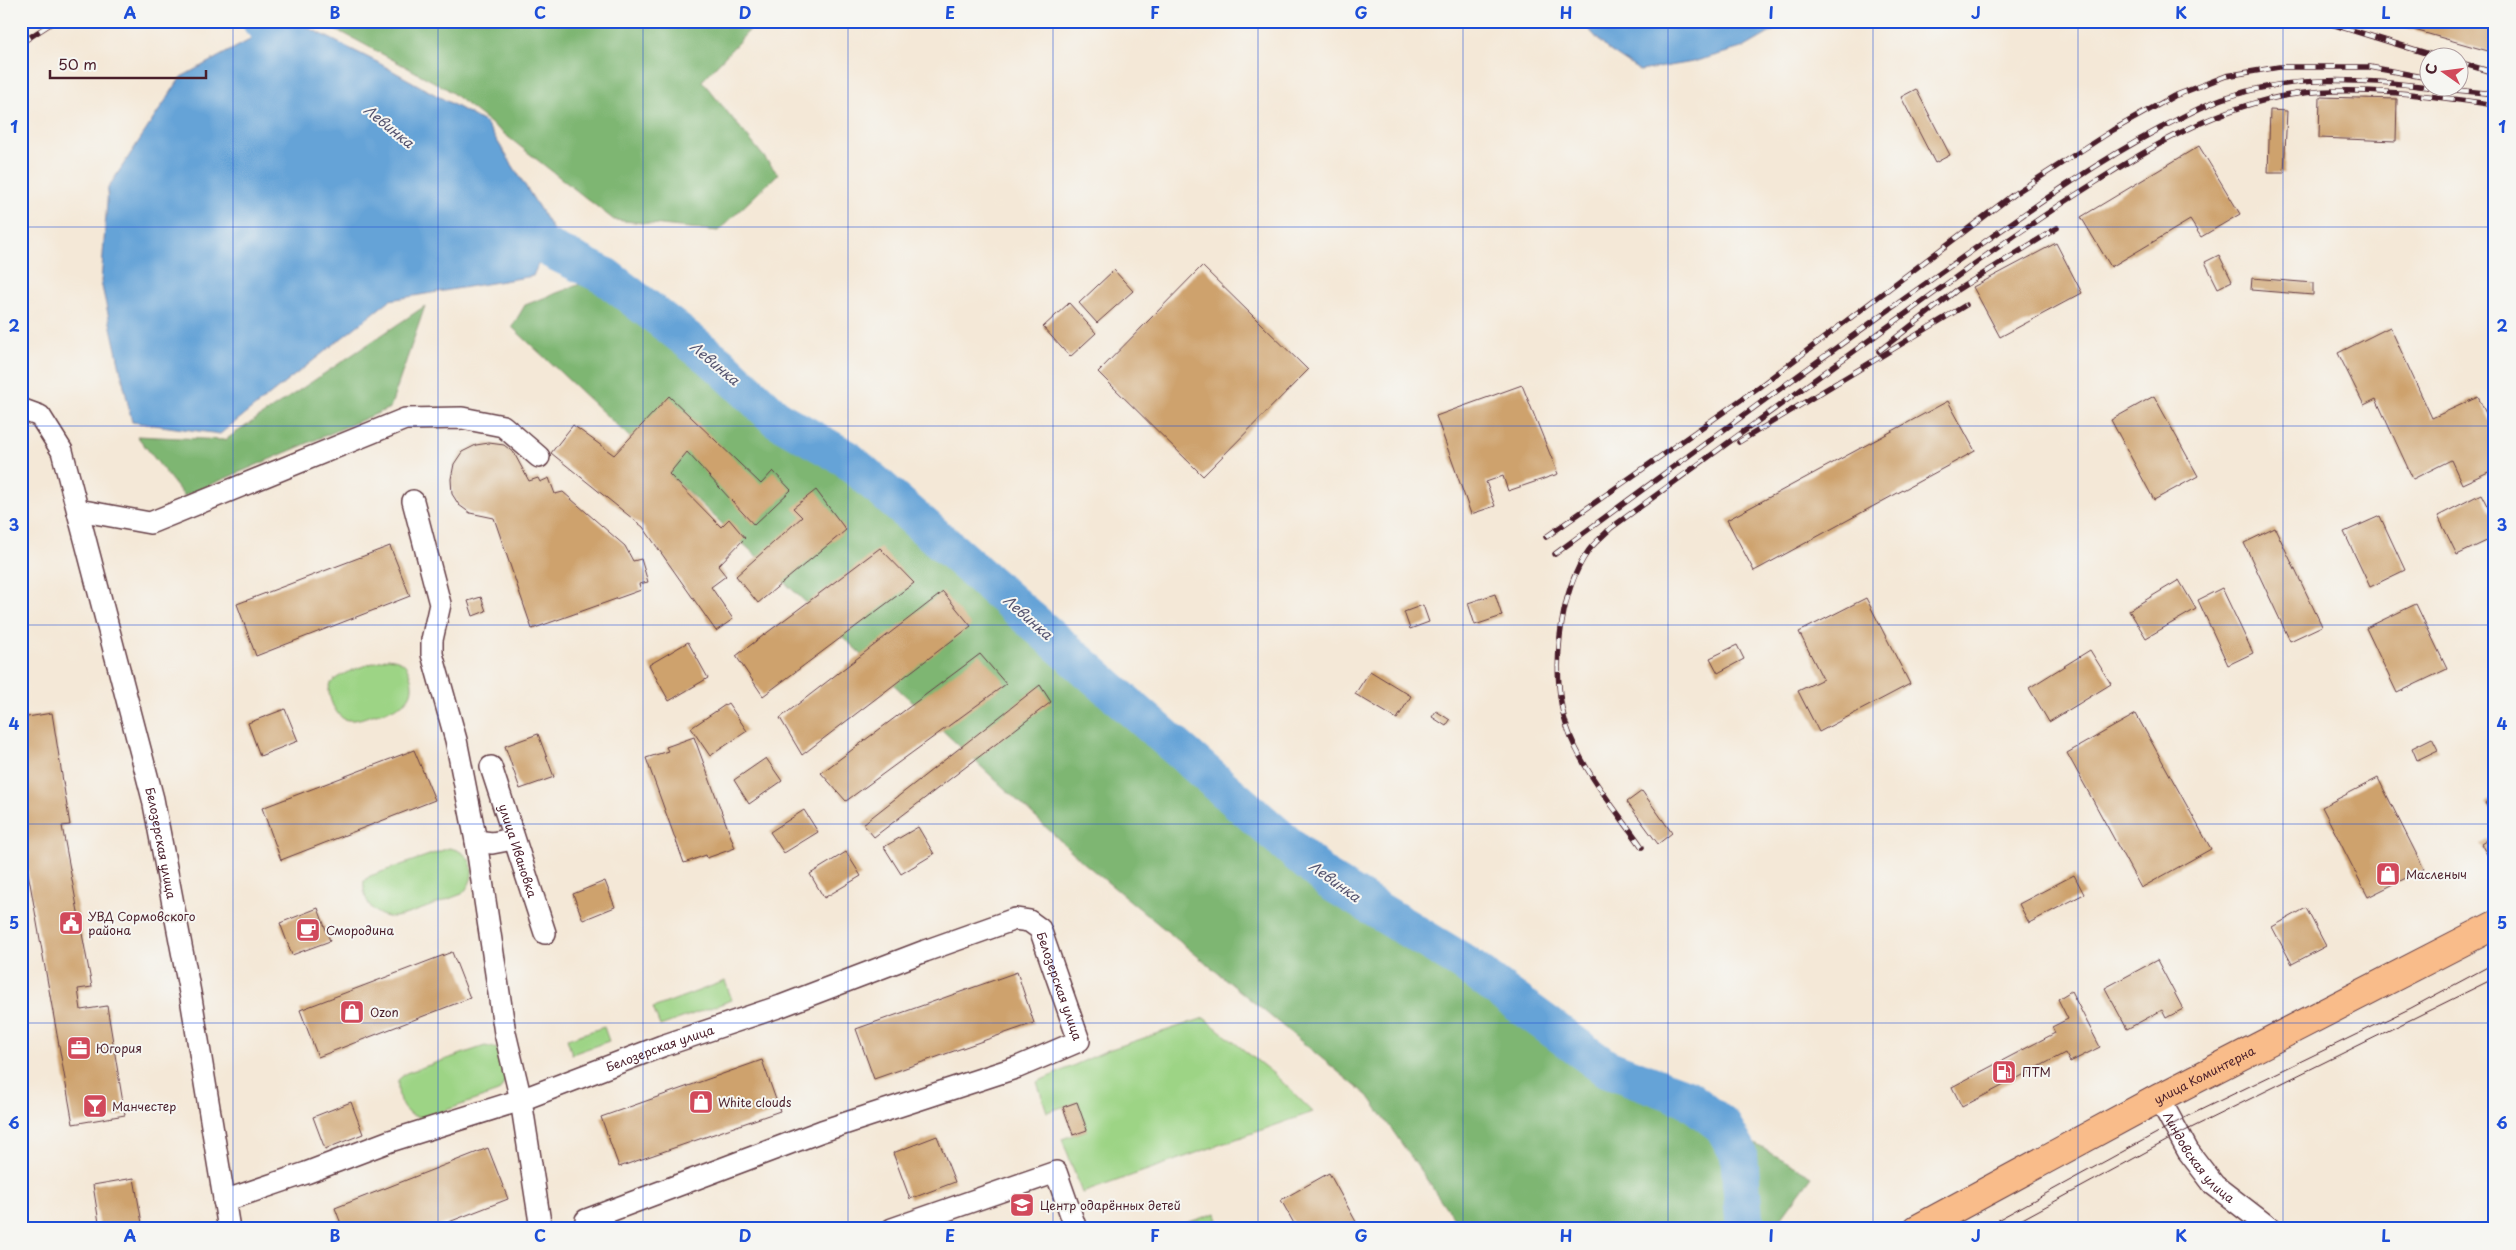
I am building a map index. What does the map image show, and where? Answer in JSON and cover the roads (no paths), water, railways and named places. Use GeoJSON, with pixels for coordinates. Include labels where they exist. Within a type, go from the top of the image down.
{"type":"FeatureCollection","features":[{"type":"Feature","properties":{"kind":"main road","name":"улица Коминтерна"},"geometry":{"type":"LineString","coordinates":[[1917,1229],[2159,1098],[2495,925]]}},
{"type":"Feature","properties":{"kind":"street","name":"Белозерская улица"},"geometry":{"type":"LineString","coordinates":[[21,409],[40,416],[62,451],[153,799],[191,998],[229,1229]]}},
{"type":"Feature","properties":{"kind":"street"},"geometry":{"type":"LineString","coordinates":[[78,510],[150,524],[405,419],[462,418],[504,426],[538,457]]}},
{"type":"Feature","properties":{"kind":"street"},"geometry":{"type":"LineString","coordinates":[[413,501],[440,604],[432,640],[432,654],[456,740],[476,840],[505,1033],[522,1100],[541,1229]]}},
{"type":"Feature","properties":{"kind":"street","name":"улица Ивановка"},"geometry":{"type":"LineString","coordinates":[[491,767],[545,933]]}},
{"type":"Feature","properties":{"kind":"street"},"geometry":{"type":"LineString","coordinates":[[476,840],[492,843],[513,839]]}},
{"type":"Feature","properties":{"kind":"street","name":"Белозерская улица"},"geometry":{"type":"LineString","coordinates":[[224,1201],[390,1141],[522,1100],[662,1046],[781,1006],[1015,919],[1029,921],[1040,929],[1079,1041],[1018,1066],[822,1131],[586,1220]]}},
{"type":"Feature","properties":{"kind":"street","name":"Линдовская улица"},"geometry":{"type":"LineString","coordinates":[[2159,1098],[2188,1151],[2214,1185],[2271,1229]]}},
{"type":"Feature","properties":{"kind":"street"},"geometry":{"type":"LineString","coordinates":[[892,1229],[1056,1172],[1076,1229]]}},
{"type":"Feature","properties":{"kind":"water"},"geometry":{"type":"Polygon","coordinates":[[[285,21],[295,21],[377,62],[486,123],[553,230],[533,276],[390,300],[220,434],[132,422],[101,282],[108,188],[181,77],[285,21]]]}},
{"type":"Feature","properties":{"kind":"water"},"geometry":{"type":"Polygon","coordinates":[[[1581,21],[1782,21],[1783,25],[1745,47],[1693,62],[1640,71],[1607,49],[1581,21]]]}},
{"type":"Feature","properties":{"kind":"waterway","name":"Левинка"},"geometry":{"type":"LineString","coordinates":[[261,21],[310,61]]}},
{"type":"Feature","properties":{"kind":"waterway","name":"Левинка"},"geometry":{"type":"LineString","coordinates":[[503,219],[525,237],[605,276],[719,364],[777,419],[846,458],[1328,880],[1461,961],[1606,1068],[1687,1098],[1723,1126],[1739,1154],[1744,1220],[1749,1229]]}},
{"type":"Feature","properties":{"kind":"tram line"},"geometry":{"type":"LineString","coordinates":[[1981,1229],[2188,1116],[2411,1008],[2495,963]]}},
{"type":"Feature","properties":{"kind":"tram line"},"geometry":{"type":"LineString","coordinates":[[2004,1229],[2179,1134],[2495,978]]}},
{"type":"Feature","properties":{"kind":"railway"},"geometry":{"type":"LineString","coordinates":[[21,43],[55,21]]}},
{"type":"Feature","properties":{"kind":"railway"},"geometry":{"type":"LineString","coordinates":[[2322,21],[2418,51]]}},
{"type":"Feature","properties":{"kind":"railway"},"geometry":{"type":"LineString","coordinates":[[2468,65],[2495,73]]}},
{"type":"Feature","properties":{"kind":"railway"},"geometry":{"type":"LineString","coordinates":[[1546,537],[1759,387],[2014,194],[2113,130],[2174,96],[2226,76],[2279,67],[2370,67],[2418,76]]}},
{"type":"Feature","properties":{"kind":"railway"},"geometry":{"type":"LineString","coordinates":[[1555,554],[1920,287],[2065,186],[2161,128],[2222,99],[2255,89],[2304,82],[2329,81],[2379,82],[2418,86]]}},
{"type":"Feature","properties":{"kind":"railway"},"geometry":{"type":"LineString","coordinates":[[1642,847],[1590,774],[1573,743],[1562,707],[1559,685],[1560,636],[1570,589],[1578,568],[1589,550],[1611,528],[2019,232],[2112,172],[2187,129],[2240,107],[2268,99],[2319,92],[2370,91],[2447,98],[2495,105]]}},
{"type":"Feature","properties":{"kind":"railway"},"geometry":{"type":"LineString","coordinates":[[2468,91],[2495,94]]}},
{"type":"Feature","properties":{"kind":"railway"},"geometry":{"type":"LineString","coordinates":[[1879,351],[1957,290],[2057,228]]}},
{"type":"Feature","properties":{"kind":"railway"},"geometry":{"type":"LineString","coordinates":[[1739,442],[1966,305]]}},
{"type":"Feature","properties":{"kind":"place","name":"Масленыч"},"geometry":{"type":"Point","coordinates":[2388,874]}},
{"type":"Feature","properties":{"kind":"place","name":"УВД Сормовского района"},"geometry":{"type":"Point","coordinates":[71,923]}},
{"type":"Feature","properties":{"kind":"place","name":"Смородина"},"geometry":{"type":"Point","coordinates":[308,930]}},
{"type":"Feature","properties":{"kind":"place","name":"Ozon"},"geometry":{"type":"Point","coordinates":[352,1012]}},
{"type":"Feature","properties":{"kind":"place","name":"Югория"},"geometry":{"type":"Point","coordinates":[79,1048]}},
{"type":"Feature","properties":{"kind":"place","name":"ПТМ"},"geometry":{"type":"Point","coordinates":[2004,1072]}},
{"type":"Feature","properties":{"kind":"place","name":"White clouds"},"geometry":{"type":"Point","coordinates":[701,1102]}},
{"type":"Feature","properties":{"kind":"place","name":"Манчестер"},"geometry":{"type":"Point","coordinates":[95,1106]}},
{"type":"Feature","properties":{"kind":"place","name":"Центр одарённых детей"},"geometry":{"type":"Point","coordinates":[1022,1205]}}]}
